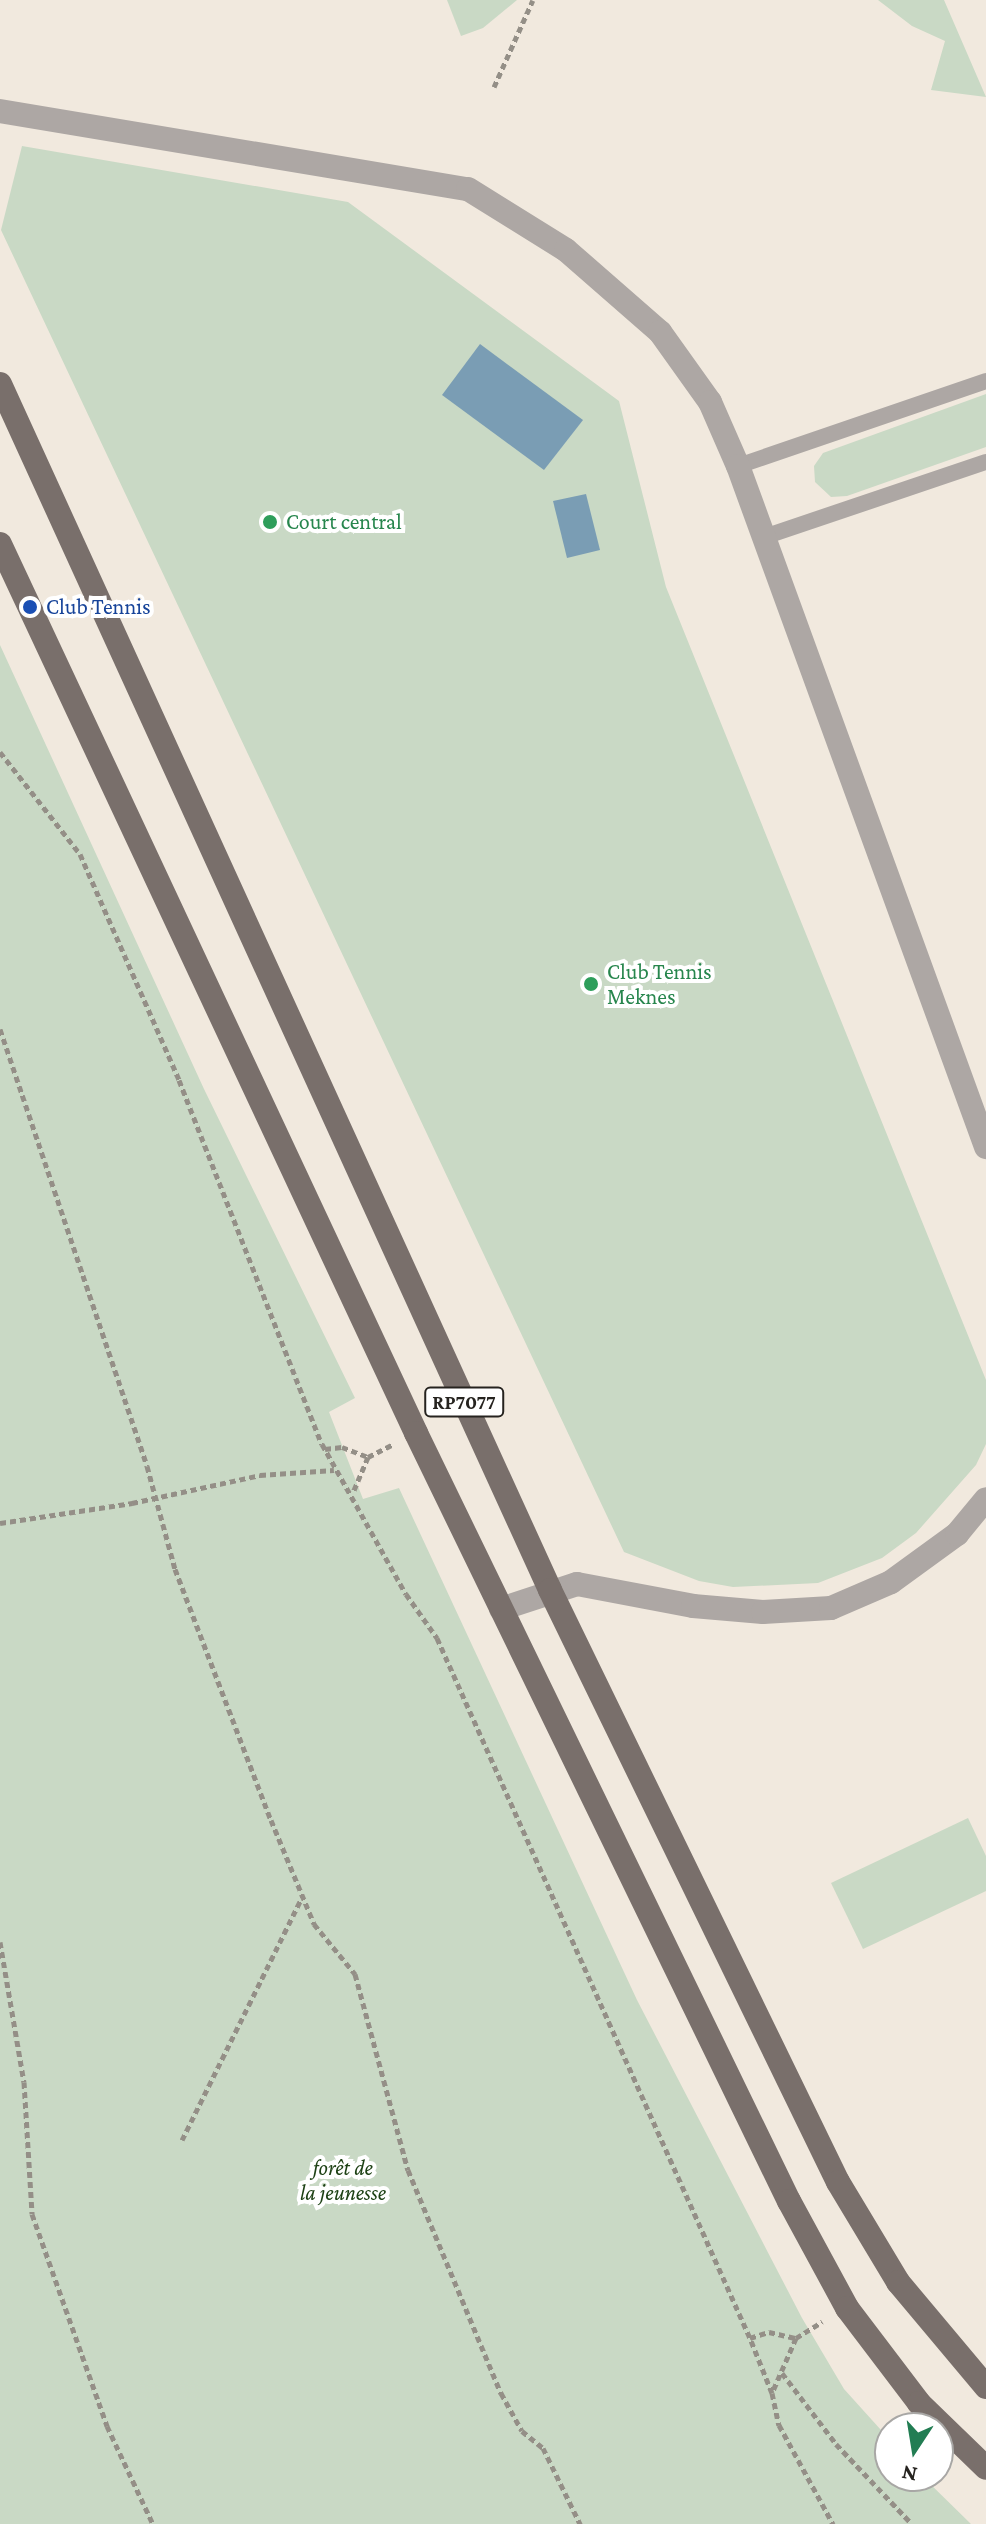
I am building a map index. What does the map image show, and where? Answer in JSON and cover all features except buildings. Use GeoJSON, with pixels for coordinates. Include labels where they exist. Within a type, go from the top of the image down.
{"type":"FeatureCollection","features":[{"type":"Feature","properties":{"kind":"main road","name":"RP7077"},"geometry":{"type":"LineString","coordinates":[[0,384],[550,1590],[838,2182],[898,2282],[986,2387]]}},
{"type":"Feature","properties":{"kind":"main road","name":"RP7077"},"geometry":{"type":"LineString","coordinates":[[0,544],[501,1609],[789,2201],[847,2308],[919,2403],[986,2468]]}},
{"type":"Feature","properties":{"kind":"street"},"geometry":{"type":"LineString","coordinates":[[0,111],[468,189],[541,233],[629,299],[687,362],[738,466],[986,1147]]}},
{"type":"Feature","properties":{"kind":"street"},"geometry":{"type":"LineString","coordinates":[[501,1609],[550,1590],[604,1586],[693,1606],[763,1612],[831,1608],[891,1582],[957,1534],[986,1499]]}},
{"type":"Feature","properties":{"kind":"lane"},"geometry":{"type":"LineString","coordinates":[[738,466],[986,381]]}},
{"type":"Feature","properties":{"kind":"lane"},"geometry":{"type":"LineString","coordinates":[[764,537],[986,462]]}},
{"type":"Feature","properties":{"kind":"path"},"geometry":{"type":"LineString","coordinates":[[494,87],[533,0]]}},
{"type":"Feature","properties":{"kind":"path"},"geometry":{"type":"LineString","coordinates":[[0,752],[80,854],[179,1080],[325,1449],[406,1594],[437,1638],[521,1834],[609,2014],[750,2338],[772,2393],[779,2425],[833,2524]]}},
{"type":"Feature","properties":{"kind":"path"},"geometry":{"type":"LineString","coordinates":[[0,1029],[155,1496],[175,1569],[314,1924],[355,1974],[408,2170],[501,2393],[522,2431],[543,2448],[580,2524]]}},
{"type":"Feature","properties":{"kind":"path"},"geometry":{"type":"LineString","coordinates":[[325,1449],[342,1447],[368,1457]]}},
{"type":"Feature","properties":{"kind":"path"},"geometry":{"type":"LineString","coordinates":[[352,1494],[368,1457],[386,1448]]}},
{"type":"Feature","properties":{"kind":"path"},"geometry":{"type":"LineString","coordinates":[[0,1523],[260,1475],[335,1470]]}},
{"type":"Feature","properties":{"kind":"path"},"geometry":{"type":"LineString","coordinates":[[182,2140],[302,1896]]}},
{"type":"Feature","properties":{"kind":"path"},"geometry":{"type":"LineString","coordinates":[[0,1942],[24,2082],[32,2214],[107,2426],[153,2524]]}},
{"type":"Feature","properties":{"kind":"path"},"geometry":{"type":"LineString","coordinates":[[772,2393],[796,2338],[808,2330]]}},
{"type":"Feature","properties":{"kind":"path"},"geometry":{"type":"LineString","coordinates":[[750,2338],[769,2332],[796,2338]]}},
{"type":"Feature","properties":{"kind":"path"},"geometry":{"type":"LineString","coordinates":[[782,2373],[836,2444],[912,2524]]}},
{"type":"Feature","properties":{"kind":"green space"},"geometry":{"type":"Polygon","coordinates":[[[447,0],[517,0],[483,28],[461,36],[447,0]]]}},
{"type":"Feature","properties":{"kind":"green space"},"geometry":{"type":"Polygon","coordinates":[[[878,0],[944,0],[986,97],[931,90],[945,41],[912,26],[878,0]]]}},
{"type":"Feature","properties":{"kind":"green space","name":"Club Tennis Meknes"},"geometry":{"type":"Polygon","coordinates":[[[22,146],[348,202],[619,401],[666,587],[986,1380],[986,1444],[976,1465],[916,1533],[882,1558],[818,1583],[733,1587],[699,1581],[624,1552],[1,230],[22,146]]]}},
{"type":"Feature","properties":{"kind":"green space"},"geometry":{"type":"Polygon","coordinates":[[[986,394],[986,447],[847,496],[831,497],[815,482],[814,466],[823,453],[986,394]]]}},
{"type":"Feature","properties":{"kind":"green space","name":"forêt de la jeunesse"},"geometry":{"type":"Polygon","coordinates":[[[0,645],[204,1089],[355,1398],[329,1412],[363,1499],[399,1488],[637,2000],[802,2318],[844,2389],[874,2422],[874,2492],[938,2492],[971,2524],[0,2524],[0,645]]]}},
{"type":"Feature","properties":{"kind":"green space"},"geometry":{"type":"Polygon","coordinates":[[[968,1818],[986,1856],[986,1891],[863,1949],[831,1883],[968,1818]]]}},
{"type":"Feature","properties":{"kind":"water"},"geometry":{"type":"Polygon","coordinates":[[[480,344],[583,420],[544,470],[442,395],[480,344]]]}},
{"type":"Feature","properties":{"kind":"water"},"geometry":{"type":"Polygon","coordinates":[[[586,494],[600,550],[567,558],[553,501],[586,494]]]}},
{"type":"Feature","properties":{"kind":"place","name":"Court central"},"geometry":{"type":"Point","coordinates":[270,522]}},
{"type":"Feature","properties":{"kind":"place","name":"Club Tennis"},"geometry":{"type":"Point","coordinates":[30,607]}},
{"type":"Feature","properties":{"kind":"place","name":"Club Tennis Meknes"},"geometry":{"type":"Point","coordinates":[591,984]}}]}
